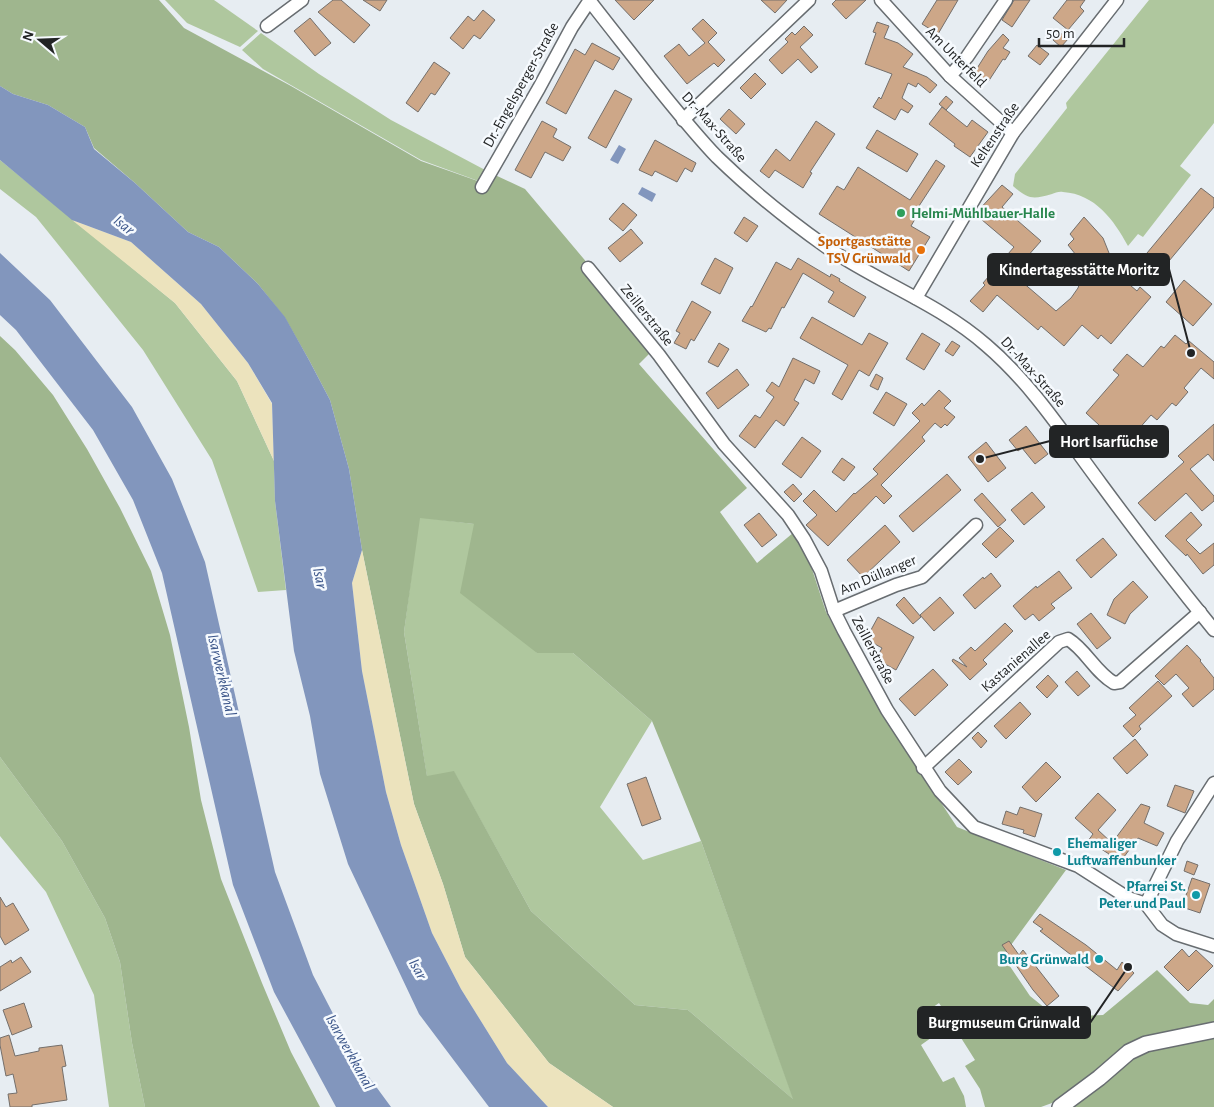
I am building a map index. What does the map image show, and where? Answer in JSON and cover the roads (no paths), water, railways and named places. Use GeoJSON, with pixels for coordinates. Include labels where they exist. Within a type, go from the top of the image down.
{"type":"FeatureCollection","features":[{"type":"Feature","properties":{"kind":"main road"},"geometry":{"type":"LineString","coordinates":[[1060,1107],[1099,1078],[1129,1052],[1146,1044],[1195,1036],[1214,1030]]}},
{"type":"Feature","properties":{"kind":"street"},"geometry":{"type":"LineString","coordinates":[[267,26],[302,0]]}},
{"type":"Feature","properties":{"kind":"street","name":"Dr.-Max-Straße"},"geometry":{"type":"LineString","coordinates":[[589,0],[683,120],[738,177],[785,216],[855,265],[916,298],[958,324],[986,344],[1011,369],[1046,409],[1107,493],[1214,630]]}},
{"type":"Feature","properties":{"kind":"street","name":"Dr.-Engelsperger-Straße"},"geometry":{"type":"LineString","coordinates":[[482,187],[589,0]]}},
{"type":"Feature","properties":{"kind":"street"},"geometry":{"type":"LineString","coordinates":[[683,120],[809,0]]}},
{"type":"Feature","properties":{"kind":"street","name":"Am Unterfeld"},"geometry":{"type":"LineString","coordinates":[[881,0],[950,76],[1013,133]]}},
{"type":"Feature","properties":{"kind":"street"},"geometry":{"type":"LineString","coordinates":[[950,76],[967,57],[1006,0]]}},
{"type":"Feature","properties":{"kind":"street","name":"Keltenstraße"},"geometry":{"type":"LineString","coordinates":[[916,298],[1013,133],[1117,0]]}},
{"type":"Feature","properties":{"kind":"street","name":"Zeillerstraße"},"geometry":{"type":"LineString","coordinates":[[588,268],[659,355],[724,444],[788,516],[804,539],[821,570],[834,611],[887,710],[923,768],[940,791],[974,827],[1078,866],[1128,898],[1146,904]]}},
{"type":"Feature","properties":{"kind":"street","name":"Am Düllanger"},"geometry":{"type":"LineString","coordinates":[[834,611],[896,585],[922,577],[976,525]]}},
{"type":"Feature","properties":{"kind":"street","name":"Kastanienallee"},"geometry":{"type":"LineString","coordinates":[[923,768],[1059,642],[1068,639],[1076,644],[1106,678],[1114,683],[1120,682],[1200,612]]}},
{"type":"Feature","properties":{"kind":"street"},"geometry":{"type":"LineString","coordinates":[[1214,783],[1177,840],[1146,904],[1162,925],[1176,934],[1214,946]]}},
{"type":"Feature","properties":{"kind":"water","name":"Isar"},"geometry":{"type":"Polygon","coordinates":[[[0,86],[13,94],[48,105],[85,127],[94,149],[135,183],[188,232],[219,247],[258,284],[285,317],[309,360],[330,400],[349,469],[362,550],[352,583],[362,671],[386,792],[401,845],[432,933],[461,989],[507,1063],[548,1107],[489,1107],[419,1014],[348,864],[320,774],[310,716],[294,651],[275,501],[272,403],[248,363],[201,304],[131,242],[72,220],[0,160],[0,86]]]}},
{"type":"Feature","properties":{"kind":"water"},"geometry":{"type":"Polygon","coordinates":[[[619,145],[626,149],[618,164],[610,160],[619,145]]]}},
{"type":"Feature","properties":{"kind":"water"},"geometry":{"type":"Polygon","coordinates":[[[642,187],[656,194],[652,202],[638,194],[642,187]]]}},
{"type":"Feature","properties":{"kind":"water","name":"Isarwerkkanal"},"geometry":{"type":"Polygon","coordinates":[[[0,253],[50,300],[132,407],[172,479],[205,562],[275,872],[313,975],[358,1062],[391,1107],[336,1107],[274,992],[233,885],[162,573],[133,500],[93,430],[16,330],[0,315],[0,253]]]}},
{"type":"Feature","properties":{"kind":"place","name":"Helmi-Mühlbauer-Halle"},"geometry":{"type":"Point","coordinates":[901,213]}},
{"type":"Feature","properties":{"kind":"place","name":"Sportgaststätte TSV Grünwald"},"geometry":{"type":"Point","coordinates":[921,250]}},
{"type":"Feature","properties":{"kind":"place","name":"Kindertagesstätte Moritz"},"geometry":{"type":"Point","coordinates":[1191,353]}},
{"type":"Feature","properties":{"kind":"place","name":"Hort Isarfüchse"},"geometry":{"type":"Point","coordinates":[980,459]}},
{"type":"Feature","properties":{"kind":"place","name":"Ehemaliger Luftwaffenbunker"},"geometry":{"type":"Point","coordinates":[1057,852]}},
{"type":"Feature","properties":{"kind":"place","name":"Pfarrei St. Peter und Paul"},"geometry":{"type":"Point","coordinates":[1196,895]}},
{"type":"Feature","properties":{"kind":"place","name":"Burg Grünwald"},"geometry":{"type":"Point","coordinates":[1099,959]}},
{"type":"Feature","properties":{"kind":"place","name":"Burgmuseum Grünwald"},"geometry":{"type":"Point","coordinates":[1128,967]}}]}
